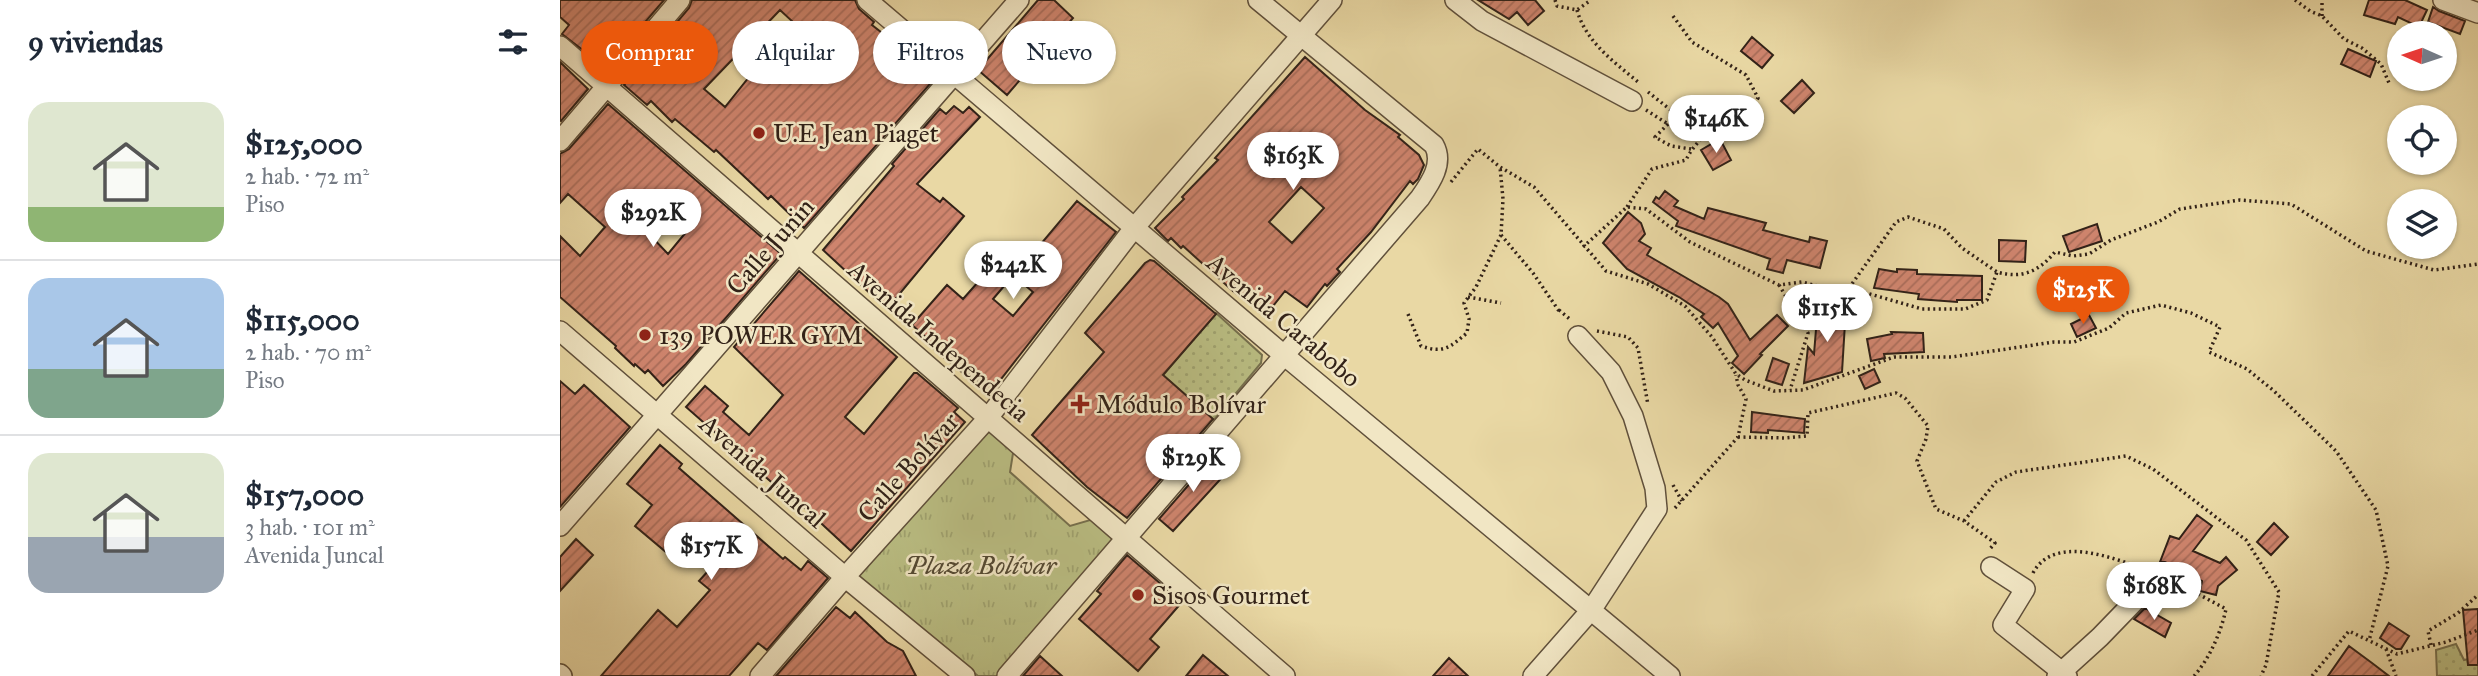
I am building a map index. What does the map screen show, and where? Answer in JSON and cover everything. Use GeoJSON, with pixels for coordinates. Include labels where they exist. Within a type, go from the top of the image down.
{"type":"FeatureCollection","features":[{"type":"Feature","properties":{"kind":"street"},"geometry":{"type":"LineString","coordinates":[[560,141],[680,0]]}},
{"type":"Feature","properties":{"kind":"street","name":"Avenida Carabobo"},"geometry":{"type":"LineString","coordinates":[[867,0],[891,21]]}},
{"type":"Feature","properties":{"kind":"street","name":"Calle Junin"},"geometry":{"type":"LineString","coordinates":[[988,35],[1019,0]]}},
{"type":"Feature","properties":{"kind":"street"},"geometry":{"type":"LineString","coordinates":[[1007,676],[1420,198],[1434,175],[1439,161],[1434,145],[1258,0]]}},
{"type":"Feature","properties":{"kind":"street","name":"Calle Bolívar"},"geometry":{"type":"LineString","coordinates":[[760,676],[988,418],[1134,228],[1332,0]]}},
{"type":"Feature","properties":{"kind":"street"},"geometry":{"type":"LineString","coordinates":[[1455,0],[1482,21],[1639,91]]}},
{"type":"Feature","properties":{"kind":"street"},"geometry":{"type":"LineString","coordinates":[[2443,0],[2478,13]]}},
{"type":"Feature","properties":{"kind":"street","name":"Avenida Independecia"},"geometry":{"type":"LineString","coordinates":[[560,46],[1285,676]]}},
{"type":"Feature","properties":{"kind":"street","name":"Calle Junin"},"geometry":{"type":"LineString","coordinates":[[560,527],[945,84]]}},
{"type":"Feature","properties":{"kind":"street","name":"Avenida Carabobo"},"geometry":{"type":"LineString","coordinates":[[964,84],[1670,676]]}},
{"type":"Feature","properties":{"kind":"street","name":"Avenida Juncal"},"geometry":{"type":"LineString","coordinates":[[560,331],[845,577],[965,676]]}},
{"type":"Feature","properties":{"kind":"street"},"geometry":{"type":"LineString","coordinates":[[1533,676],[1592,609],[1657,509],[1655,488],[1633,416],[1611,372],[1577,336]]}},
{"type":"Feature","properties":{"kind":"street"},"geometry":{"type":"LineString","coordinates":[[1991,567],[2025,589],[2003,625],[2063,675],[2161,574]]}},
{"type":"Feature","properties":{"kind":"path"},"geometry":{"type":"LineString","coordinates":[[1555,0],[1557,6],[1577,10],[1591,0]]}},
{"type":"Feature","properties":{"kind":"path"},"geometry":{"type":"LineString","coordinates":[[2295,0],[2310,12],[2322,16],[2344,39],[2362,48],[2381,64],[2387,78]]}},
{"type":"Feature","properties":{"kind":"path"},"geometry":{"type":"LineString","coordinates":[[2322,0],[2322,16]]}},
{"type":"Feature","properties":{"kind":"path"},"geometry":{"type":"LineString","coordinates":[[1577,10],[1580,23],[1591,41],[1668,124]]}},
{"type":"Feature","properties":{"kind":"path"},"geometry":{"type":"LineString","coordinates":[[1673,16],[1692,41],[1746,75],[1758,98],[1743,122],[1711,125],[1688,110]]}},
{"type":"Feature","properties":{"kind":"path"},"geometry":{"type":"LineString","coordinates":[[1639,91],[1677,115]]}},
{"type":"Feature","properties":{"kind":"path"},"geometry":{"type":"LineString","coordinates":[[1691,149],[1671,146],[1654,137],[1677,115],[1695,107]]}},
{"type":"Feature","properties":{"kind":"path"},"geometry":{"type":"LineString","coordinates":[[1583,247],[1627,208],[1652,169],[1686,160],[1691,149],[1711,125]]}},
{"type":"Feature","properties":{"kind":"path"},"geometry":{"type":"LineString","coordinates":[[1450,182],[1478,149],[1500,167],[1534,187],[1606,271],[1648,284],[1685,306],[1712,337],[1736,374],[1738,385],[1746,399],[1738,437],[1673,511]]}},
{"type":"Feature","properties":{"kind":"path"},"geometry":{"type":"LineString","coordinates":[[1408,314],[1421,346],[1437,351],[1448,347],[1467,333],[1469,319],[1464,303],[1475,287],[1501,234],[1503,199],[1500,167]]}},
{"type":"Feature","properties":{"kind":"path"},"geometry":{"type":"LineString","coordinates":[[1849,288],[1896,222],[1908,217],[1944,229],[1962,248],[1997,272],[2012,276],[2042,268],[2054,253],[2073,256],[2089,254],[2111,240],[2158,222],[2180,209],[2240,200],[2291,204],[2366,251],[2434,270],[2478,264]]}},
{"type":"Feature","properties":{"kind":"path"},"geometry":{"type":"LineString","coordinates":[[1627,208],[1646,209],[1690,242],[1779,285],[1808,333],[1790,390]]}},
{"type":"Feature","properties":{"kind":"path"},"geometry":{"type":"LineString","coordinates":[[1501,234],[1533,273],[1577,336]]}},
{"type":"Feature","properties":{"kind":"path"},"geometry":{"type":"LineString","coordinates":[[1779,285],[1801,282],[1821,287],[1849,288],[1922,309],[1965,309],[1987,300],[1997,272]]}},
{"type":"Feature","properties":{"kind":"path"},"geometry":{"type":"LineString","coordinates":[[1803,323],[1808,308],[1808,284]]}},
{"type":"Feature","properties":{"kind":"path"},"geometry":{"type":"LineString","coordinates":[[1468,298],[1501,303]]}},
{"type":"Feature","properties":{"kind":"path"},"geometry":{"type":"LineString","coordinates":[[1736,374],[1774,391],[1803,390],[1895,357],[1952,357],[2054,342],[2074,342],[2109,328],[2126,313],[2161,305],[2190,313],[2220,327],[2209,352],[2247,369],[2274,391],[2336,451],[2376,510],[2388,566],[2369,641]]}},
{"type":"Feature","properties":{"kind":"path"},"geometry":{"type":"LineString","coordinates":[[1738,437],[1807,436],[1808,412],[1896,393],[1905,398],[1928,426],[1917,461],[1936,509],[1964,521],[1995,543],[1981,559],[1991,567]]}},
{"type":"Feature","properties":{"kind":"path"},"geometry":{"type":"LineString","coordinates":[[1964,521],[1996,482],[2016,472],[2126,456],[2153,468],[2246,540],[2279,592],[2266,666],[2261,676]]}},
{"type":"Feature","properties":{"kind":"path"},"geometry":{"type":"LineString","coordinates":[[2431,645],[2428,631],[2458,613],[2478,595]]}},
{"type":"Feature","properties":{"kind":"path"},"geometry":{"type":"LineString","coordinates":[[2312,676],[2349,631],[2397,654],[2478,630]]}},
{"type":"Feature","properties":{"kind":"path"},"geometry":{"type":"LineString","coordinates":[[2386,649],[2396,676]]}},
{"type":"Feature","properties":{"kind":"green space"},"geometry":{"type":"Polygon","coordinates":[[[1216,313],[1262,355],[1261,363],[1214,420],[1163,375],[1216,313]]]}},
{"type":"Feature","properties":{"kind":"green space","name":"Plaza Bolívar"},"geometry":{"type":"Polygon","coordinates":[[[993,427],[1014,447],[1010,472],[1070,526],[1097,518],[1117,535],[999,676],[978,676],[855,573],[993,427]]]}},
{"type":"Feature","properties":{"kind":"green space"},"geometry":{"type":"Polygon","coordinates":[[[2456,644],[2464,660],[2478,657],[2478,676],[2437,676],[2436,650],[2456,644]]]}},
{"type":"Feature","properties":{"kind":"building"},"geometry":{"type":"Polygon","coordinates":[[[560,0],[664,0],[646,21],[581,21],[581,49],[562,34],[569,25],[560,17],[560,0]]]}},
{"type":"Feature","properties":{"kind":"building"},"geometry":{"type":"Polygon","coordinates":[[[692,0],[855,0],[859,9],[873,21],[873,84],[930,84],[804,228],[771,196],[768,199],[716,150],[714,152],[675,119],[672,122],[651,101],[647,105],[624,85],[709,84],[704,89],[725,107],[743,84],[859,84],[859,21],[792,21],[780,10],[769,21],[732,21],[732,60],[718,74],[718,21],[678,21],[692,0]]]}},
{"type":"Feature","properties":{"kind":"building"},"geometry":{"type":"Polygon","coordinates":[[[1038,0],[1054,0],[1073,18],[1070,21],[1020,21],[1038,0]]]}},
{"type":"Feature","properties":{"kind":"building"},"geometry":{"type":"Polygon","coordinates":[[[1478,0],[1535,0],[1544,11],[1528,25],[1517,12],[1509,19],[1478,0]]]}},
{"type":"Feature","properties":{"kind":"building"},"geometry":{"type":"Polygon","coordinates":[[[2369,0],[2405,0],[2427,10],[2422,21],[2406,21],[2398,17],[2396,21],[2387,22],[2364,15],[2369,0]]]}},
{"type":"Feature","properties":{"kind":"building"},"geometry":{"type":"Polygon","coordinates":[[[2433,7],[2465,21],[2460,34],[2457,33],[2457,21],[2428,21],[2433,7]]]}},
{"type":"Feature","properties":{"kind":"building"},"geometry":{"type":"Polygon","coordinates":[[[1752,37],[1773,55],[1762,68],[1741,51],[1752,37]]]}},
{"type":"Feature","properties":{"kind":"building"},"geometry":{"type":"Polygon","coordinates":[[[1002,42],[1002,84],[1016,84],[1007,95],[988,79],[988,58],[1002,42]]]}},
{"type":"Feature","properties":{"kind":"building"},"geometry":{"type":"Polygon","coordinates":[[[2348,49],[2376,61],[2370,77],[2341,64],[2348,49]]]}},
{"type":"Feature","properties":{"kind":"building"},"geometry":{"type":"Polygon","coordinates":[[[1305,57],[1365,110],[1400,135],[1398,137],[1419,155],[1424,165],[1418,179],[1413,184],[1410,181],[1371,232],[1337,269],[1340,272],[1327,286],[1325,284],[1307,307],[1285,291],[1266,315],[1234,292],[1183,246],[1181,248],[1171,238],[1168,241],[1155,228],[1218,160],[1215,158],[1305,57]],[[1301,187],[1269,222],[1292,243],[1324,208],[1301,187]]]}},
{"type":"Feature","properties":{"kind":"building"},"geometry":{"type":"Polygon","coordinates":[[[560,62],[588,89],[560,120],[560,62]]]}},
{"type":"Feature","properties":{"kind":"building"},"geometry":{"type":"Polygon","coordinates":[[[1802,80],[1814,93],[1794,113],[1781,101],[1802,80]]]}},
{"type":"Feature","properties":{"kind":"building"},"geometry":{"type":"Polygon","coordinates":[[[608,104],[781,254],[686,364],[663,386],[648,370],[645,373],[635,364],[634,366],[616,346],[560,297],[560,236],[580,256],[605,227],[568,194],[560,203],[560,154],[569,149],[608,104]],[[666,211],[648,233],[668,254],[687,231],[666,211]]]}},
{"type":"Feature","properties":{"kind":"building"},"geometry":{"type":"Polygon","coordinates":[[[954,106],[963,113],[969,107],[980,117],[917,184],[940,202],[943,198],[964,216],[887,309],[823,250],[940,109],[946,114],[954,106]]]}},
{"type":"Feature","properties":{"kind":"building"},"geometry":{"type":"Polygon","coordinates":[[[1720,139],[1731,160],[1713,170],[1701,150],[1720,139]]]}},
{"type":"Feature","properties":{"kind":"building"},"geometry":{"type":"Polygon","coordinates":[[[1665,191],[1678,201],[1674,206],[1704,219],[1708,208],[1766,223],[1763,230],[1809,242],[1810,237],[1827,241],[1820,268],[1787,260],[1783,273],[1767,269],[1770,259],[1676,226],[1678,221],[1653,202],[1665,191]]]}},
{"type":"Feature","properties":{"kind":"building"},"geometry":{"type":"Polygon","coordinates":[[[1077,201],[1116,232],[991,392],[965,370],[963,373],[942,356],[912,325],[947,285],[963,299],[995,263],[1011,278],[993,299],[1013,316],[1033,292],[1014,276],[1077,201]]]}},
{"type":"Feature","properties":{"kind":"building"},"geometry":{"type":"Polygon","coordinates":[[[1628,212],[1641,223],[1645,234],[1639,241],[1651,248],[1647,255],[1728,304],[1750,340],[1777,315],[1788,326],[1744,374],[1732,363],[1738,356],[1718,323],[1713,328],[1701,317],[1704,314],[1627,269],[1603,243],[1628,212]]]}},
{"type":"Feature","properties":{"kind":"building"},"geometry":{"type":"Polygon","coordinates":[[[2097,224],[2102,241],[2069,252],[2063,236],[2097,224]]]}},
{"type":"Feature","properties":{"kind":"building"},"geometry":{"type":"Polygon","coordinates":[[[1999,240],[2026,241],[2025,262],[1999,261],[1999,240]]]}},
{"type":"Feature","properties":{"kind":"building"},"geometry":{"type":"Polygon","coordinates":[[[1150,260],[1216,314],[1163,375],[1213,419],[1127,518],[1087,487],[1032,435],[1104,352],[1085,333],[1150,260]]]}},
{"type":"Feature","properties":{"kind":"building"},"geometry":{"type":"Polygon","coordinates":[[[1879,269],[1897,272],[1897,269],[1917,270],[1917,274],[1982,276],[1982,300],[1957,302],[1918,299],[1919,294],[1874,288],[1879,269]]]}},
{"type":"Feature","properties":{"kind":"building"},"geometry":{"type":"Polygon","coordinates":[[[799,271],[897,357],[845,417],[864,434],[914,373],[917,373],[958,408],[954,412],[965,422],[851,551],[796,500],[794,502],[686,407],[705,386],[728,406],[723,412],[749,435],[783,395],[734,347],[799,271]]]}},
{"type":"Feature","properties":{"kind":"building"},"geometry":{"type":"Polygon","coordinates":[[[1818,305],[1846,307],[1842,372],[1804,383],[1808,347],[1814,354],[1818,305]]]}},
{"type":"Feature","properties":{"kind":"building"},"geometry":{"type":"Polygon","coordinates":[[[2089,315],[2096,328],[2077,337],[2071,324],[2089,315]]]}},
{"type":"Feature","properties":{"kind":"building"},"geometry":{"type":"Polygon","coordinates":[[[1891,332],[1923,333],[1924,352],[1884,354],[1885,358],[1871,361],[1867,339],[1892,334],[1891,332]]]}},
{"type":"Feature","properties":{"kind":"building"},"geometry":{"type":"Polygon","coordinates":[[[1773,358],[1789,364],[1782,385],[1766,380],[1773,358]]]}},
{"type":"Feature","properties":{"kind":"building"},"geometry":{"type":"Polygon","coordinates":[[[1874,369],[1880,382],[1865,389],[1859,376],[1874,369]]]}},
{"type":"Feature","properties":{"kind":"building"},"geometry":{"type":"Polygon","coordinates":[[[560,381],[575,394],[584,385],[630,427],[560,507],[560,381]]]}},
{"type":"Feature","properties":{"kind":"building"},"geometry":{"type":"Polygon","coordinates":[[[1752,412],[1805,419],[1804,433],[1768,430],[1768,433],[1751,432],[1752,412]]]}},
{"type":"Feature","properties":{"kind":"building"},"geometry":{"type":"Polygon","coordinates":[[[660,445],[682,464],[679,468],[783,559],[785,557],[801,570],[808,561],[828,578],[767,650],[758,643],[729,676],[601,676],[658,610],[677,627],[710,590],[699,581],[709,570],[682,546],[673,558],[635,526],[652,505],[627,484],[660,445]]]}},
{"type":"Feature","properties":{"kind":"building"},"geometry":{"type":"Polygon","coordinates":[[[1212,458],[1227,472],[1173,531],[1159,519],[1212,458]]]}},
{"type":"Feature","properties":{"kind":"building"},"geometry":{"type":"Polygon","coordinates":[[[2197,515],[2212,526],[2193,551],[2220,563],[2226,557],[2237,570],[2218,586],[2216,595],[2200,591],[2202,581],[2160,562],[2170,536],[2179,539],[2197,515]]]}},
{"type":"Feature","properties":{"kind":"building"},"geometry":{"type":"Polygon","coordinates":[[[2274,523],[2288,537],[2271,555],[2257,542],[2274,523]]]}},
{"type":"Feature","properties":{"kind":"building"},"geometry":{"type":"Polygon","coordinates":[[[576,539],[593,555],[560,591],[560,557],[576,539]]]}},
{"type":"Feature","properties":{"kind":"building"},"geometry":{"type":"Polygon","coordinates":[[[1127,555],[1182,602],[1150,639],[1159,647],[1138,671],[1079,619],[1101,594],[1097,591],[1127,555]]]}},
{"type":"Feature","properties":{"kind":"building"},"geometry":{"type":"Polygon","coordinates":[[[836,607],[850,618],[855,612],[887,642],[903,651],[916,676],[776,676],[836,607]]]}},
{"type":"Feature","properties":{"kind":"building"},"geometry":{"type":"Polygon","coordinates":[[[2145,608],[2171,623],[2165,637],[2134,619],[2145,608]]]}},
{"type":"Feature","properties":{"kind":"building"},"geometry":{"type":"Polygon","coordinates":[[[2478,609],[2478,665],[2468,665],[2463,610],[2478,609]]]}},
{"type":"Feature","properties":{"kind":"building"},"geometry":{"type":"Polygon","coordinates":[[[2389,623],[2409,636],[2401,649],[2396,649],[2380,638],[2389,623]]]}},
{"type":"Feature","properties":{"kind":"building"},"geometry":{"type":"Polygon","coordinates":[[[2349,646],[2372,663],[2389,676],[2328,676],[2349,646]]]}},
{"type":"Feature","properties":{"kind":"building"},"geometry":{"type":"Polygon","coordinates":[[[1203,655],[1228,676],[1186,676],[1203,655]]]}},
{"type":"Feature","properties":{"kind":"building"},"geometry":{"type":"Polygon","coordinates":[[[1040,656],[1062,676],[1023,676],[1040,656]]]}},
{"type":"Feature","properties":{"kind":"building"},"geometry":{"type":"Polygon","coordinates":[[[1449,658],[1468,676],[1433,676],[1449,658]]]}},
{"type":"Feature","properties":{"kind":"place","name":"U.E Jean Piaget"},"geometry":{"type":"Point","coordinates":[759,133]}},
{"type":"Feature","properties":{"kind":"place","name":"139 POWER GYM"},"geometry":{"type":"Point","coordinates":[645,335]}},
{"type":"Feature","properties":{"kind":"place","name":"Módulo Bolívar"},"geometry":{"type":"Point","coordinates":[1080,404]}},
{"type":"Feature","properties":{"kind":"place","name":"Sisos Gourmet"},"geometry":{"type":"Point","coordinates":[1138,595]}}]}
